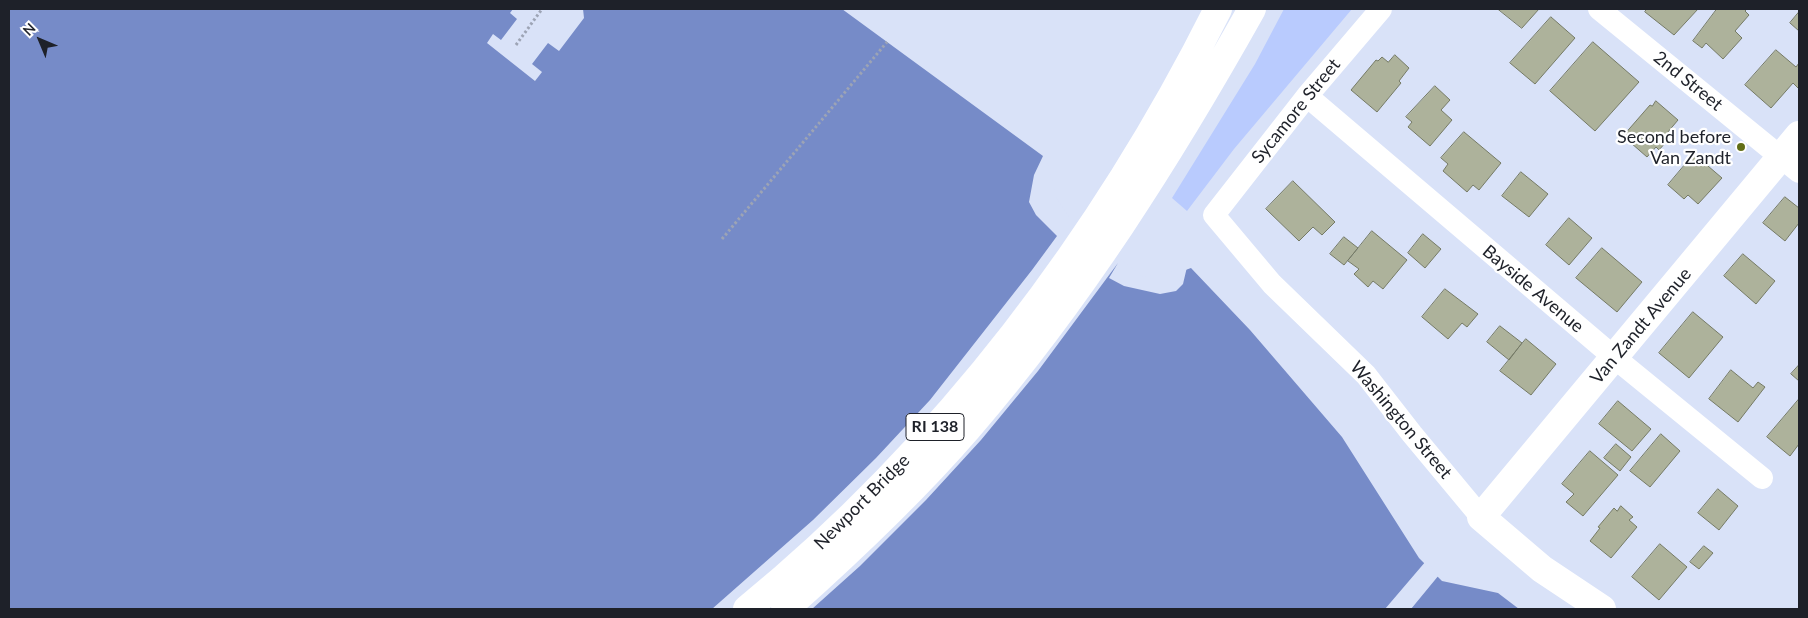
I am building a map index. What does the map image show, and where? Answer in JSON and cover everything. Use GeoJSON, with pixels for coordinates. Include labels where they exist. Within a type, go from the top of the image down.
{"type":"FeatureCollection","features":[{"type":"Feature","properties":{"kind":"main road","name":"RI 138"},"geometry":{"type":"LineString","coordinates":[[1107,227],[1143,147],[1187,71],[1218,9]]}},
{"type":"Feature","properties":{"kind":"main road","name":"RI 138"},"geometry":{"type":"LineString","coordinates":[[1107,227],[1208,88],[1252,9]]}},
{"type":"Feature","properties":{"kind":"main road","name":"Van Zandt Avenue"},"geometry":{"type":"LineString","coordinates":[[1481,517],[1615,358],[1790,165],[1799,134]]}},
{"type":"Feature","properties":{"kind":"main road","name":"Newport Bridge"},"geometry":{"type":"LineString","coordinates":[[747,609],[828,537],[944,418],[1107,227]]}},
{"type":"Feature","properties":{"kind":"main road","name":"Newport Bridge"},"geometry":{"type":"LineString","coordinates":[[785,609],[848,553],[913,488],[968,428],[1024,360],[1107,227]]}},
{"type":"Feature","properties":{"kind":"main road","name":"Washington Street"},"geometry":{"type":"LineString","coordinates":[[1481,517],[1542,570],[1602,609]]}},
{"type":"Feature","properties":{"kind":"street","name":"Sycamore Street"},"geometry":{"type":"LineString","coordinates":[[1214,215],[1307,96],[1380,9]]}},
{"type":"Feature","properties":{"kind":"street","name":"2nd Street"},"geometry":{"type":"LineString","coordinates":[[1599,9],[1790,165]]}},
{"type":"Feature","properties":{"kind":"street","name":"Bayside Avenue"},"geometry":{"type":"LineString","coordinates":[[1307,96],[1615,358],[1762,478]]}},
{"type":"Feature","properties":{"kind":"street","name":"Washington Street"},"geometry":{"type":"LineString","coordinates":[[1214,215],[1272,284],[1366,375],[1481,517]]}},
{"type":"Feature","properties":{"kind":"path"},"geometry":{"type":"LineString","coordinates":[[516,45],[542,9]]}},
{"type":"Feature","properties":{"kind":"path"},"geometry":{"type":"LineString","coordinates":[[722,239],[888,42]]}},
{"type":"Feature","properties":{"kind":"shaded area"},"geometry":{"type":"Polygon","coordinates":[[[9,9],[513,9],[510,13],[517,19],[501,40],[493,34],[487,43],[535,81],[542,72],[532,64],[548,43],[559,51],[584,18],[583,9],[842,9],[1043,156],[1055,200],[1068,219],[1142,279],[1169,276],[1191,268],[1250,330],[1342,437],[1419,558],[1442,581],[1498,593],[1519,609],[9,609],[9,9]]]}},
{"type":"Feature","properties":{"kind":"shaded area"},"geometry":{"type":"Polygon","coordinates":[[[1284,9],[1352,9],[1234,149],[1187,211],[1172,198],[1255,64],[1284,9]]]}},
{"type":"Feature","properties":{"kind":"pier"},"geometry":{"type":"Polygon","coordinates":[[[1043,156],[1046,156],[1057,199],[1069,217],[1143,277],[1168,273],[1187,267],[1183,284],[1176,291],[1160,294],[1124,286],[1109,278],[1118,263],[1038,371],[981,440],[926,500],[860,566],[812,609],[712,609],[813,520],[876,458],[930,400],[1057,236],[1036,215],[1029,202],[1034,175],[1043,156]]]}},
{"type":"Feature","properties":{"kind":"pier"},"geometry":{"type":"Polygon","coordinates":[[[1426,561],[1439,575],[1411,609],[1385,609],[1426,561]]]}},
{"type":"Feature","properties":{"kind":"building"},"geometry":{"type":"Polygon","coordinates":[[[1498,9],[1539,9],[1522,28],[1498,9]]]}},
{"type":"Feature","properties":{"kind":"building"},"geometry":{"type":"Polygon","coordinates":[[[1647,9],[1698,9],[1674,35],[1645,12],[1647,9]]]}},
{"type":"Feature","properties":{"kind":"building"},"geometry":{"type":"Polygon","coordinates":[[[1717,9],[1747,9],[1745,11],[1749,15],[1735,31],[1742,38],[1723,59],[1706,43],[1702,48],[1693,41],[1717,9]]]}},
{"type":"Feature","properties":{"kind":"building"},"geometry":{"type":"Polygon","coordinates":[[[1799,12],[1799,31],[1790,23],[1799,12]]]}},
{"type":"Feature","properties":{"kind":"building"},"geometry":{"type":"Polygon","coordinates":[[[1551,17],[1575,38],[1535,84],[1510,63],[1551,17]]]}},
{"type":"Feature","properties":{"kind":"building"},"geometry":{"type":"Polygon","coordinates":[[[1593,42],[1639,82],[1595,131],[1550,91],[1593,42]]]}},
{"type":"Feature","properties":{"kind":"building"},"geometry":{"type":"Polygon","coordinates":[[[1776,50],[1796,67],[1799,63],[1799,89],[1793,83],[1771,108],[1745,85],[1776,50]]]}},
{"type":"Feature","properties":{"kind":"building"},"geometry":{"type":"Polygon","coordinates":[[[1395,55],[1409,68],[1399,81],[1401,83],[1377,112],[1351,90],[1376,60],[1378,61],[1382,57],[1388,62],[1395,55]]]}},
{"type":"Feature","properties":{"kind":"building"},"geometry":{"type":"Polygon","coordinates":[[[1435,86],[1450,100],[1441,110],[1452,120],[1430,146],[1408,127],[1412,122],[1406,117],[1435,86]]]}},
{"type":"Feature","properties":{"kind":"building"},"geometry":{"type":"Polygon","coordinates":[[[1656,101],[1678,120],[1662,139],[1666,142],[1659,150],[1656,147],[1647,157],[1623,136],[1650,105],[1652,106],[1656,101]]]}},
{"type":"Feature","properties":{"kind":"building"},"geometry":{"type":"Polygon","coordinates":[[[1464,132],[1501,163],[1479,190],[1473,185],[1467,192],[1443,171],[1448,164],[1441,158],[1464,132]]]}},
{"type":"Feature","properties":{"kind":"building"},"geometry":{"type":"Polygon","coordinates":[[[1694,154],[1722,178],[1698,204],[1688,195],[1684,199],[1668,185],[1694,154]]]}},
{"type":"Feature","properties":{"kind":"building"},"geometry":{"type":"Polygon","coordinates":[[[1521,172],[1548,194],[1529,217],[1502,196],[1521,172]]]}},
{"type":"Feature","properties":{"kind":"building"},"geometry":{"type":"Polygon","coordinates":[[[1293,181],[1335,222],[1322,235],[1313,227],[1299,241],[1266,209],[1293,181]]]}},
{"type":"Feature","properties":{"kind":"building"},"geometry":{"type":"Polygon","coordinates":[[[1785,197],[1799,208],[1799,223],[1785,241],[1763,223],[1785,197]]]}},
{"type":"Feature","properties":{"kind":"building"},"geometry":{"type":"Polygon","coordinates":[[[1569,218],[1592,238],[1569,265],[1546,245],[1569,218]]]}},
{"type":"Feature","properties":{"kind":"building"},"geometry":{"type":"Polygon","coordinates":[[[1372,231],[1407,260],[1383,289],[1373,281],[1368,287],[1354,274],[1359,269],[1348,261],[1372,231]]]}},
{"type":"Feature","properties":{"kind":"building"},"geometry":{"type":"Polygon","coordinates":[[[1423,234],[1441,249],[1425,268],[1408,253],[1423,234]]]}},
{"type":"Feature","properties":{"kind":"building"},"geometry":{"type":"Polygon","coordinates":[[[1344,237],[1358,248],[1344,265],[1330,254],[1344,237]]]}},
{"type":"Feature","properties":{"kind":"building"},"geometry":{"type":"Polygon","coordinates":[[[1602,248],[1642,282],[1617,312],[1576,278],[1602,248]]]}},
{"type":"Feature","properties":{"kind":"building"},"geometry":{"type":"Polygon","coordinates":[[[1743,254],[1775,281],[1756,304],[1724,276],[1743,254]]]}},
{"type":"Feature","properties":{"kind":"building"},"geometry":{"type":"Polygon","coordinates":[[[1445,289],[1478,314],[1467,327],[1462,323],[1448,339],[1422,317],[1445,289]]]}},
{"type":"Feature","properties":{"kind":"building"},"geometry":{"type":"Polygon","coordinates":[[[1693,312],[1723,337],[1689,378],[1659,353],[1693,312]]]}},
{"type":"Feature","properties":{"kind":"building"},"geometry":{"type":"Polygon","coordinates":[[[1500,326],[1522,343],[1509,360],[1487,342],[1500,326]]]}},
{"type":"Feature","properties":{"kind":"building"},"geometry":{"type":"Polygon","coordinates":[[[1526,339],[1556,364],[1531,395],[1500,371],[1526,339]]]}},
{"type":"Feature","properties":{"kind":"building"},"geometry":{"type":"Polygon","coordinates":[[[1799,365],[1799,381],[1791,374],[1799,365]]]}},
{"type":"Feature","properties":{"kind":"building"},"geometry":{"type":"Polygon","coordinates":[[[1731,370],[1753,388],[1758,382],[1765,387],[1738,422],[1709,399],[1731,370]]]}},
{"type":"Feature","properties":{"kind":"building"},"geometry":{"type":"Polygon","coordinates":[[[1799,399],[1799,444],[1790,456],[1767,437],[1799,399]]]}},
{"type":"Feature","properties":{"kind":"building"},"geometry":{"type":"Polygon","coordinates":[[[1618,401],[1651,429],[1632,451],[1599,424],[1618,401]]]}},
{"type":"Feature","properties":{"kind":"building"},"geometry":{"type":"Polygon","coordinates":[[[1661,434],[1680,451],[1650,487],[1630,471],[1661,434]]]}},
{"type":"Feature","properties":{"kind":"building"},"geometry":{"type":"Polygon","coordinates":[[[1616,444],[1631,457],[1620,471],[1604,458],[1616,444]]]}},
{"type":"Feature","properties":{"kind":"building"},"geometry":{"type":"Polygon","coordinates":[[[1590,451],[1618,475],[1583,516],[1566,502],[1574,494],[1562,484],[1590,451]]]}},
{"type":"Feature","properties":{"kind":"building"},"geometry":{"type":"Polygon","coordinates":[[[1718,489],[1738,506],[1719,530],[1698,513],[1718,489]]]}},
{"type":"Feature","properties":{"kind":"building"},"geometry":{"type":"Polygon","coordinates":[[[1621,506],[1633,517],[1629,520],[1637,527],[1611,558],[1590,541],[1600,528],[1598,527],[1614,508],[1617,511],[1621,506]]]}},
{"type":"Feature","properties":{"kind":"building"},"geometry":{"type":"Polygon","coordinates":[[[1660,544],[1687,567],[1659,600],[1632,577],[1660,544]]]}},
{"type":"Feature","properties":{"kind":"building"},"geometry":{"type":"Polygon","coordinates":[[[1704,546],[1713,553],[1699,569],[1690,562],[1704,546]]]}},
{"type":"Feature","properties":{"kind":"place","name":"Second before Van Zandt"},"geometry":{"type":"Point","coordinates":[1741,147]}}]}
